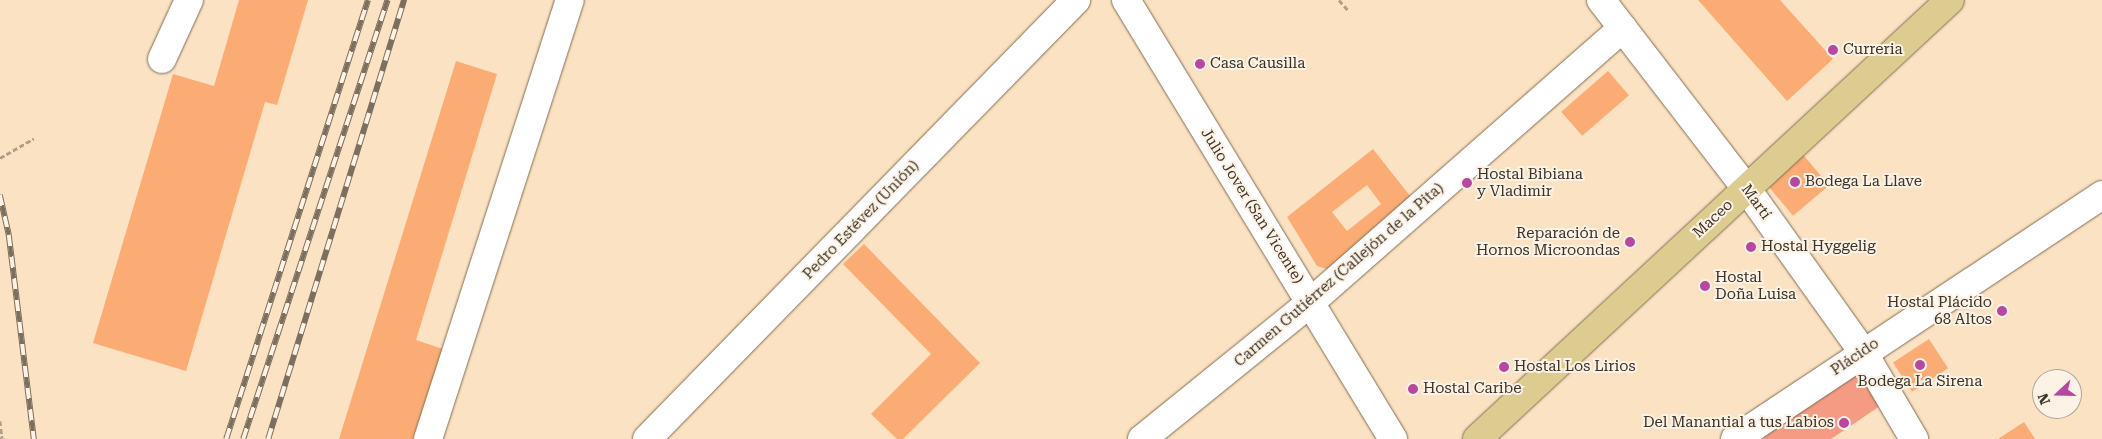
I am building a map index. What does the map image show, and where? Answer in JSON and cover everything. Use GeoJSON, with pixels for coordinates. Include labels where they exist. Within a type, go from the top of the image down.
{"type":"FeatureCollection","features":[{"type":"Feature","properties":{"kind":"main road","name":"Maceo"},"geometry":{"type":"LineString","coordinates":[[1477,439],[1950,0]]}},
{"type":"Feature","properties":{"kind":"street"},"geometry":{"type":"LineString","coordinates":[[162,59],[189,0]]}},
{"type":"Feature","properties":{"kind":"street"},"geometry":{"type":"LineString","coordinates":[[428,439],[570,0]]}},
{"type":"Feature","properties":{"kind":"street","name":"Pedro Estévez (Unión)"},"geometry":{"type":"LineString","coordinates":[[647,439],[1076,0]]}},
{"type":"Feature","properties":{"kind":"street","name":"Julio Jover (San Vicente)"},"geometry":{"type":"LineString","coordinates":[[1126,0],[1393,439]]}},
{"type":"Feature","properties":{"kind":"street","name":"Martí"},"geometry":{"type":"LineString","coordinates":[[1601,0],[1746,188],[1863,352],[1914,439]]}},
{"type":"Feature","properties":{"kind":"street","name":"Carmen Gutiérrez (Callejón de la Pita)"},"geometry":{"type":"LineString","coordinates":[[1142,439],[1311,302],[1623,28]]}},
{"type":"Feature","properties":{"kind":"street","name":"Plácido"},"geometry":{"type":"LineString","coordinates":[[1736,439],[1863,352],[2102,195]]}},
{"type":"Feature","properties":{"kind":"path"},"geometry":{"type":"LineString","coordinates":[[1339,0],[1348,10]]}},
{"type":"Feature","properties":{"kind":"path"},"geometry":{"type":"LineString","coordinates":[[0,158],[34,138]]}},
{"type":"Feature","properties":{"kind":"path"},"geometry":{"type":"LineString","coordinates":[[0,421],[2,439]]}},
{"type":"Feature","properties":{"kind":"shaded area"},"geometry":{"type":"Polygon","coordinates":[[[1856,370],[1880,406],[1831,439],[1765,439],[1762,434],[1856,370]]]}},
{"type":"Feature","properties":{"kind":"building"},"geometry":{"type":"Polygon","coordinates":[[[239,0],[308,0],[277,105],[265,102],[186,371],[93,343],[173,74],[214,86],[239,0]]]}},
{"type":"Feature","properties":{"kind":"building"},"geometry":{"type":"Polygon","coordinates":[[[1698,0],[1780,0],[1833,59],[1787,101],[1698,0]]]}},
{"type":"Feature","properties":{"kind":"building"},"geometry":{"type":"Polygon","coordinates":[[[456,61],[497,74],[416,340],[443,349],[415,439],[339,439],[456,61]]]}},
{"type":"Feature","properties":{"kind":"building"},"geometry":{"type":"Polygon","coordinates":[[[1608,71],[1629,95],[1582,136],[1561,112],[1608,71]]]}},
{"type":"Feature","properties":{"kind":"building","name":"Bodega La Llave"},"geometry":{"type":"Polygon","coordinates":[[[1795,145],[1829,186],[1793,216],[1759,175],[1795,145]]]}},
{"type":"Feature","properties":{"kind":"building"},"geometry":{"type":"Polygon","coordinates":[[[1373,149],[1414,201],[1327,269],[1317,266],[1287,217],[1373,149]],[[1367,185],[1332,212],[1347,231],[1381,204],[1367,185]]]}},
{"type":"Feature","properties":{"kind":"building"},"geometry":{"type":"Polygon","coordinates":[[[864,244],[980,363],[903,439],[897,439],[871,414],[931,354],[843,264],[864,244]]]}},
{"type":"Feature","properties":{"kind":"building","name":"Bodega La Sirena"},"geometry":{"type":"Polygon","coordinates":[[[1929,339],[1948,368],[1912,392],[1893,362],[1929,339]]]}},
{"type":"Feature","properties":{"kind":"building"},"geometry":{"type":"Polygon","coordinates":[[[2024,422],[2035,439],[1998,439],[2024,422]]]}},
{"type":"Feature","properties":{"kind":"railway"},"geometry":{"type":"LineString","coordinates":[[226,439],[368,0]]}},
{"type":"Feature","properties":{"kind":"railway"},"geometry":{"type":"LineString","coordinates":[[243,439],[387,0]]}},
{"type":"Feature","properties":{"kind":"railway"},"geometry":{"type":"LineString","coordinates":[[268,439],[404,0]]}},
{"type":"Feature","properties":{"kind":"railway"},"geometry":{"type":"LineString","coordinates":[[0,195],[9,235],[34,439]]}},
{"type":"Feature","properties":{"kind":"place","name":"Curreria"},"geometry":{"type":"Point","coordinates":[1833,50]}},
{"type":"Feature","properties":{"kind":"place","name":"Casa Causilla"},"geometry":{"type":"Point","coordinates":[1200,64]}},
{"type":"Feature","properties":{"kind":"place","name":"Bodega La Llave"},"geometry":{"type":"Point","coordinates":[1795,182]}},
{"type":"Feature","properties":{"kind":"place","name":"Hostal Bibiana y Vladimir"},"geometry":{"type":"Point","coordinates":[1467,183]}},
{"type":"Feature","properties":{"kind":"place","name":"Reparación de Hornos Microondas"},"geometry":{"type":"Point","coordinates":[1630,242]}},
{"type":"Feature","properties":{"kind":"place","name":"Hostal Hyggelig"},"geometry":{"type":"Point","coordinates":[1751,247]}},
{"type":"Feature","properties":{"kind":"place","name":"Hostal Doña Luisa"},"geometry":{"type":"Point","coordinates":[1705,286]}},
{"type":"Feature","properties":{"kind":"place","name":"Hostal Plácido 68 Altos"},"geometry":{"type":"Point","coordinates":[2002,311]}},
{"type":"Feature","properties":{"kind":"place","name":"Bodega La Sirena"},"geometry":{"type":"Point","coordinates":[1920,365]}},
{"type":"Feature","properties":{"kind":"place","name":"Hostal Los Lirios"},"geometry":{"type":"Point","coordinates":[1504,367]}},
{"type":"Feature","properties":{"kind":"place","name":"Hostal Caribe"},"geometry":{"type":"Point","coordinates":[1413,389]}},
{"type":"Feature","properties":{"kind":"place","name":"Del Manantial a tus Labios"},"geometry":{"type":"Point","coordinates":[1844,423]}}]}
